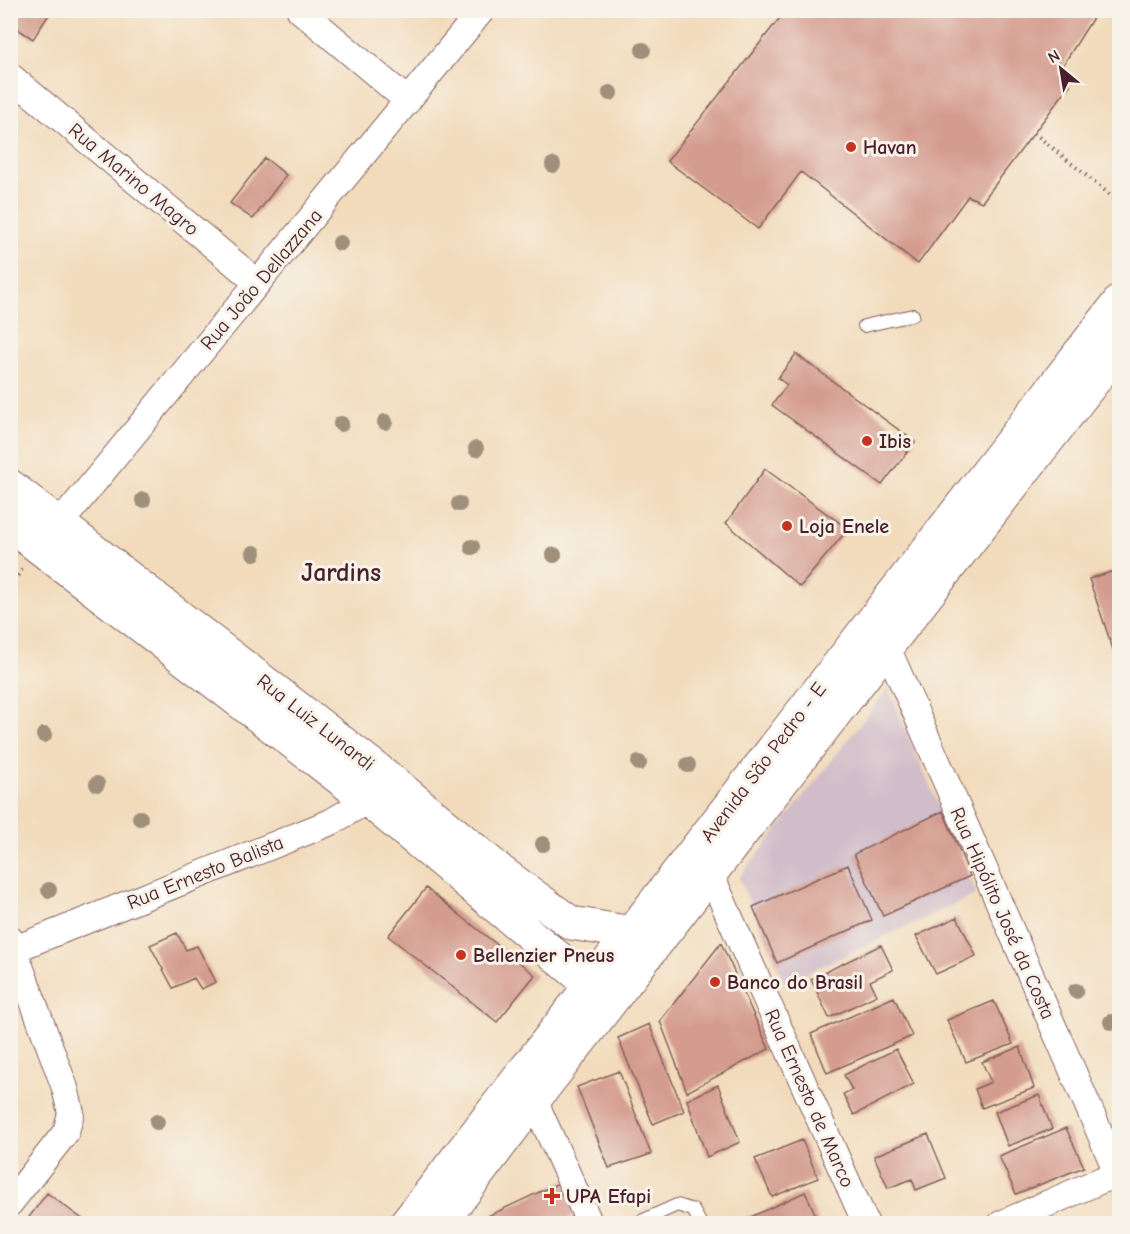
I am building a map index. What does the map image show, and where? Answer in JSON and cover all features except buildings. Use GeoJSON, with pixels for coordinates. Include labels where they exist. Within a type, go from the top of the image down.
{"type":"FeatureCollection","features":[{"type":"Feature","properties":{"kind":"main road","name":"Avenida São Pedro - E"},"geometry":{"type":"LineString","coordinates":[[406,1224],[1119,301]]}},
{"type":"Feature","properties":{"kind":"main road","name":"Avenida São Pedro - E"},"geometry":{"type":"LineString","coordinates":[[440,1224],[1119,347]]}},
{"type":"Feature","properties":{"kind":"main road","name":"Rua Luiz Lunardi"},"geometry":{"type":"LineString","coordinates":[[10,486],[50,536],[378,789],[500,871],[571,923],[632,933]]}},
{"type":"Feature","properties":{"kind":"main road","name":"Rua Luiz Lunardi"},"geometry":{"type":"LineString","coordinates":[[10,525],[50,536]]}},
{"type":"Feature","properties":{"kind":"main road","name":"Rua Luiz Lunardi"},"geometry":{"type":"LineString","coordinates":[[378,789],[591,985]]}},
{"type":"Feature","properties":{"kind":"street"},"geometry":{"type":"LineString","coordinates":[[300,10],[408,101]]}},
{"type":"Feature","properties":{"kind":"street","name":"Rua João Dellazzana"},"geometry":{"type":"LineString","coordinates":[[50,536],[482,10]]}},
{"type":"Feature","properties":{"kind":"street","name":"Rua Marino Magro"},"geometry":{"type":"LineString","coordinates":[[10,76],[258,283]]}},
{"type":"Feature","properties":{"kind":"street","name":"Rua Hipólito José da Costa"},"geometry":{"type":"LineString","coordinates":[[887,647],[1119,1175]]}},
{"type":"Feature","properties":{"kind":"street","name":"Rua Ernesto Balista"},"geometry":{"type":"LineString","coordinates":[[12,946],[332,822],[378,789]]}},
{"type":"Feature","properties":{"kind":"street","name":"Rua Ernesto de Marco"},"geometry":{"type":"LineString","coordinates":[[710,873],[866,1224]]}},
{"type":"Feature","properties":{"kind":"street"},"geometry":{"type":"LineString","coordinates":[[10,1203],[66,1132],[71,1113],[65,1088],[12,946]]}},
{"type":"Feature","properties":{"kind":"street"},"geometry":{"type":"LineString","coordinates":[[534,1100],[590,1224]]}},
{"type":"Feature","properties":{"kind":"street"},"geometry":{"type":"LineString","coordinates":[[1001,1224],[1119,1175]]}},
{"type":"Feature","properties":{"kind":"lane"},"geometry":{"type":"LineString","coordinates":[[864,326],[913,315]]}},
{"type":"Feature","properties":{"kind":"lane"},"geometry":{"type":"LineString","coordinates":[[635,1224],[677,1205],[693,1210],[701,1224]]}},
{"type":"Feature","properties":{"kind":"path"},"geometry":{"type":"LineString","coordinates":[[1034,133],[1119,203]]}},
{"type":"Feature","properties":{"kind":"shaded area"},"geometry":{"type":"Polygon","coordinates":[[[888,689],[977,894],[785,983],[739,878],[888,689]]]}},
{"type":"Feature","properties":{"kind":"place","name":"Havan"},"geometry":{"type":"Point","coordinates":[851,147]}},
{"type":"Feature","properties":{"kind":"place","name":"Ibis"},"geometry":{"type":"Point","coordinates":[867,441]}},
{"type":"Feature","properties":{"kind":"place","name":"Loja Enele"},"geometry":{"type":"Point","coordinates":[787,526]}},
{"type":"Feature","properties":{"kind":"place","name":"Bellenzier Pneus"},"geometry":{"type":"Point","coordinates":[461,955]}},
{"type":"Feature","properties":{"kind":"place","name":"Banco do Brasil"},"geometry":{"type":"Point","coordinates":[715,982]}},
{"type":"Feature","properties":{"kind":"place","name":"UPA Efapi"},"geometry":{"type":"Point","coordinates":[552,1196]}},
{"type":"Feature","properties":{"kind":"district","name":"Jardins"},"geometry":{"type":"Point","coordinates":[341,572]}}]}
